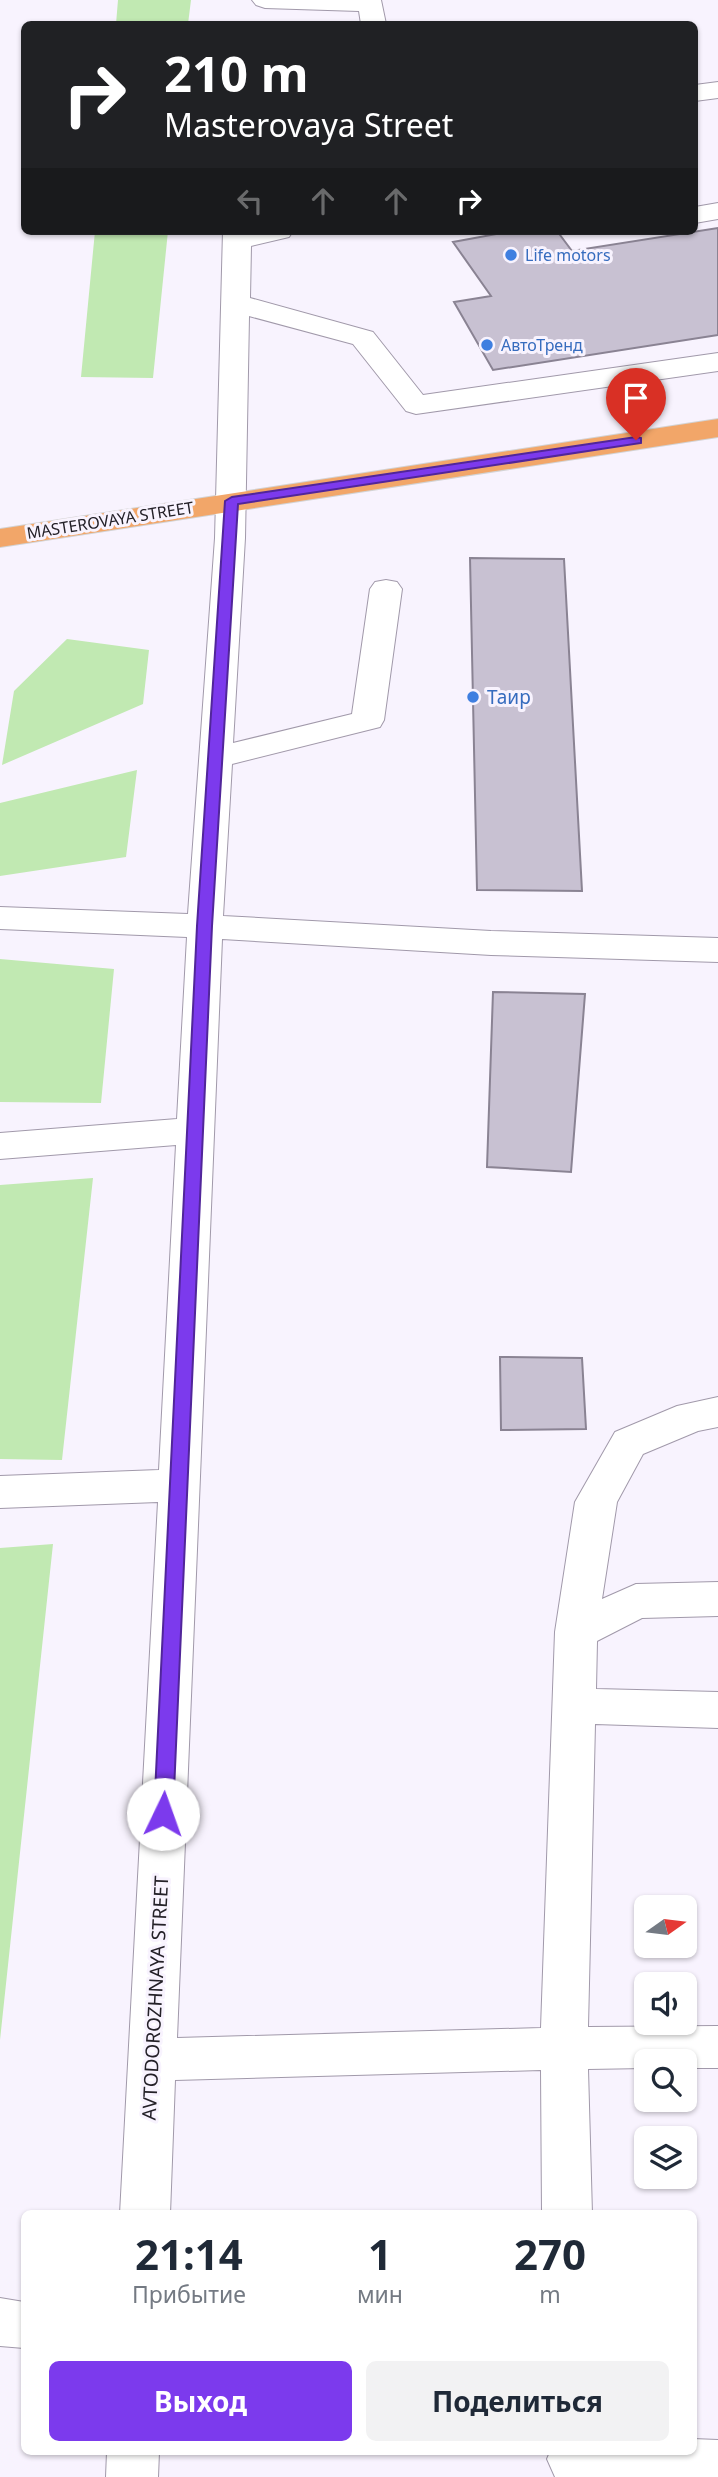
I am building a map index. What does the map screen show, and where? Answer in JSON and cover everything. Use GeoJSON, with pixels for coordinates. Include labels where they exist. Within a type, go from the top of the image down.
{"type":"FeatureCollection","features":[{"type":"Feature","properties":{"kind":"main road","name":"MASTEROVAYA STREET"},"geometry":{"type":"LineString","coordinates":[[0,538],[718,428]]}},
{"type":"Feature","properties":{"kind":"street"},"geometry":{"type":"LineString","coordinates":[[250,21],[252,0]]}},
{"type":"Feature","properties":{"kind":"street"},"geometry":{"type":"LineString","coordinates":[[265,0],[371,4],[373,21]]}},
{"type":"Feature","properties":{"kind":"street"},"geometry":{"type":"LineString","coordinates":[[698,93],[718,90]]}},
{"type":"Feature","properties":{"kind":"street"},"geometry":{"type":"LineString","coordinates":[[698,214],[718,211]]}},
{"type":"Feature","properties":{"kind":"street","name":"AVTODOROZHNAYA STREET"},"geometry":{"type":"LineString","coordinates":[[145,2210],[205,926],[232,501],[237,236]]}},
{"type":"Feature","properties":{"kind":"street"},"geometry":{"type":"LineString","coordinates":[[235,303],[363,338],[416,405],[718,362]]}},
{"type":"Feature","properties":{"kind":"street"},"geometry":{"type":"LineString","coordinates":[[215,758],[368,720],[386,589]]}},
{"type":"Feature","properties":{"kind":"street"},"geometry":{"type":"LineString","coordinates":[[0,919],[205,926],[491,943],[718,950]]}},
{"type":"Feature","properties":{"kind":"street"},"geometry":{"type":"LineString","coordinates":[[0,1146],[195,1131]]}},
{"type":"Feature","properties":{"kind":"street"},"geometry":{"type":"LineString","coordinates":[[567,2210],[564,2048],[576,1632],[596,1502],[629,1443],[709,1418]]}},
{"type":"Feature","properties":{"kind":"street"},"geometry":{"type":"LineString","coordinates":[[0,1492],[179,1485]]}},
{"type":"Feature","properties":{"kind":"street"},"geometry":{"type":"LineString","coordinates":[[576,1632],[636,1601],[718,1599]]}},
{"type":"Feature","properties":{"kind":"street"},"geometry":{"type":"LineString","coordinates":[[573,1706],[718,1710]]}},
{"type":"Feature","properties":{"kind":"street"},"geometry":{"type":"LineString","coordinates":[[152,2060],[564,2048],[718,2047]]}},
{"type":"Feature","properties":{"kind":"street"},"geometry":{"type":"LineString","coordinates":[[0,2322],[21,2325]]}},
{"type":"Feature","properties":{"kind":"street"},"geometry":{"type":"LineString","coordinates":[[132,2477],[133,2455]]}},
{"type":"Feature","properties":{"kind":"street"},"geometry":{"type":"LineString","coordinates":[[573,2463],[718,2465]]}},
{"type":"Feature","properties":{"kind":"green space"},"geometry":{"type":"Polygon","coordinates":[[[118,0],[191,0],[188,21],[116,21],[118,0]]]}},
{"type":"Feature","properties":{"kind":"green space"},"geometry":{"type":"Polygon","coordinates":[[[95,235],[168,235],[153,378],[81,377],[95,235]]]}},
{"type":"Feature","properties":{"kind":"green space"},"geometry":{"type":"Polygon","coordinates":[[[67,639],[149,650],[143,704],[2,765],[14,691],[67,639]]]}},
{"type":"Feature","properties":{"kind":"green space"},"geometry":{"type":"Polygon","coordinates":[[[137,770],[126,857],[0,876],[0,803],[137,770]]]}},
{"type":"Feature","properties":{"kind":"green space"},"geometry":{"type":"Polygon","coordinates":[[[0,959],[114,969],[101,1103],[0,1102],[0,959]]]}},
{"type":"Feature","properties":{"kind":"green space"},"geometry":{"type":"Polygon","coordinates":[[[93,1178],[62,1460],[0,1459],[0,1185],[93,1178]]]}},
{"type":"Feature","properties":{"kind":"green space"},"geometry":{"type":"Polygon","coordinates":[[[53,1544],[0,2040],[0,1548],[53,1544]]]}},
{"type":"Feature","properties":{"kind":"building"},"geometry":{"type":"Polygon","coordinates":[[[718,228],[718,335],[493,370],[454,302],[491,296],[453,242],[491,235],[560,235],[572,251],[674,235],[698,235],[698,231],[718,228]]]}},
{"type":"Feature","properties":{"kind":"building"},"geometry":{"type":"Polygon","coordinates":[[[470,558],[564,559],[582,891],[477,890],[470,558]]]}},
{"type":"Feature","properties":{"kind":"building"},"geometry":{"type":"Polygon","coordinates":[[[493,992],[585,994],[571,1172],[487,1167],[493,992]]]}},
{"type":"Feature","properties":{"kind":"building"},"geometry":{"type":"Polygon","coordinates":[[[500,1357],[582,1358],[586,1429],[501,1430],[500,1357]]]}},
{"type":"Feature","properties":{"kind":"place","name":"Life motors"},"geometry":{"type":"Point","coordinates":[511,255]}},
{"type":"Feature","properties":{"kind":"place","name":"АвтоТренд"},"geometry":{"type":"Point","coordinates":[487,345]}},
{"type":"Feature","properties":{"kind":"place","name":"Таир"},"geometry":{"type":"Point","coordinates":[473,697]}},
{"type":"Feature","properties":{"kind":"route"},"geometry":{"type":"LineString","coordinates":[[163,1814],[205,926],[232,501],[636,440]]}}]}
